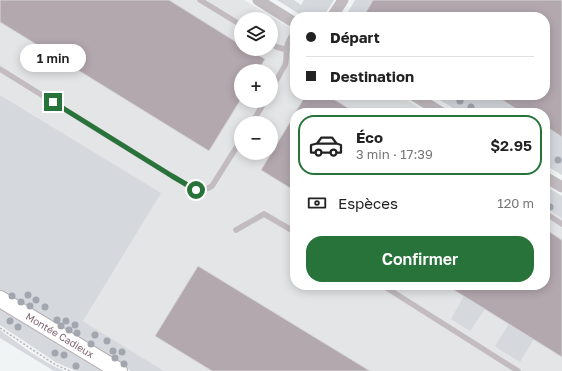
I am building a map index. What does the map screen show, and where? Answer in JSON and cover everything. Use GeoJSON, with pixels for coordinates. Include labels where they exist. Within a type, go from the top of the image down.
{"type":"FeatureCollection","features":[{"type":"Feature","properties":{"kind":"street"},"geometry":{"type":"LineString","coordinates":[[258,0],[290,20]]}},
{"type":"Feature","properties":{"kind":"street"},"geometry":{"type":"LineString","coordinates":[[335,12],[343,0]]}},
{"type":"Feature","properties":{"kind":"street"},"geometry":{"type":"LineString","coordinates":[[420,100],[434,108]]}},
{"type":"Feature","properties":{"kind":"street"},"geometry":{"type":"LineString","coordinates":[[550,180],[562,187]]}},
{"type":"Feature","properties":{"kind":"street","name":"Montée Cadieux"},"geometry":{"type":"LineString","coordinates":[[0,299],[119,371]]}},
{"type":"Feature","properties":{"kind":"lane"},"geometry":{"type":"LineString","coordinates":[[200,0],[234,21]]}},
{"type":"Feature","properties":{"kind":"lane"},"geometry":{"type":"LineString","coordinates":[[278,78],[285,65],[288,42],[290,39]]}},
{"type":"Feature","properties":{"kind":"lane"},"geometry":{"type":"LineString","coordinates":[[278,48],[287,50]]}},
{"type":"Feature","properties":{"kind":"lane"},"geometry":{"type":"LineString","coordinates":[[0,69],[196,190],[208,189],[212,186],[234,151]]}},
{"type":"Feature","properties":{"kind":"lane"},"geometry":{"type":"LineString","coordinates":[[236,230],[264,214],[290,229]]}},
{"type":"Feature","properties":{"kind":"lane"},"geometry":{"type":"LineString","coordinates":[[550,216],[562,224]]}},
{"type":"Feature","properties":{"kind":"lane"},"geometry":{"type":"LineString","coordinates":[[390,290],[518,371]]}},
{"type":"Feature","properties":{"kind":"path"},"geometry":{"type":"LineString","coordinates":[[0,328],[56,365],[70,371]]}},
{"type":"Feature","properties":{"kind":"shaded area"},"geometry":{"type":"Polygon","coordinates":[[[0,0],[244,0],[264,12],[234,12],[234,56],[278,56],[278,21],[290,28],[290,100],[406,100],[420,108],[290,108],[290,290],[550,290],[550,189],[562,196],[562,371],[164,371],[83,321],[160,193],[0,95],[0,0]]]}},
{"type":"Feature","properties":{"kind":"shaded area"},"geometry":{"type":"Polygon","coordinates":[[[277,0],[294,0],[301,5],[304,0],[334,0],[326,12],[296,12],[277,0]]]}},
{"type":"Feature","properties":{"kind":"shaded area"},"geometry":{"type":"Polygon","coordinates":[[[355,0],[373,0],[366,12],[348,12],[355,0]]]}},
{"type":"Feature","properties":{"kind":"shaded area"},"geometry":{"type":"Polygon","coordinates":[[[0,95],[161,193],[83,321],[164,371],[131,371],[0,292],[0,95]]]}},
{"type":"Feature","properties":{"kind":"shaded area"},"geometry":{"type":"Polygon","coordinates":[[[440,100],[502,100],[515,108],[453,108],[440,100]]]}},
{"type":"Feature","properties":{"kind":"shaded area"},"geometry":{"type":"Polygon","coordinates":[[[550,129],[562,137],[562,175],[550,168],[550,129]]]}},
{"type":"Feature","properties":{"kind":"shaded area"},"geometry":{"type":"Polygon","coordinates":[[[550,189],[562,196],[562,218],[550,210],[550,189]]]}},
{"type":"Feature","properties":{"kind":"shaded area"},"geometry":{"type":"Polygon","coordinates":[[[464,296],[485,309],[470,331],[451,319],[464,296]]]}},
{"type":"Feature","properties":{"kind":"shaded area"},"geometry":{"type":"Polygon","coordinates":[[[0,307],[106,371],[76,371],[55,362],[0,325],[0,307]]]}},
{"type":"Feature","properties":{"kind":"shaded area"},"geometry":{"type":"Polygon","coordinates":[[[509,324],[534,339],[520,362],[495,346],[509,324]]]}},
{"type":"Feature","properties":{"kind":"shaded area"},"geometry":{"type":"Polygon","coordinates":[[[0,330],[39,358],[64,371],[54,371],[0,338],[0,330]]]}},
{"type":"Feature","properties":{"kind":"building"},"geometry":{"type":"Polygon","coordinates":[[[0,0],[169,0],[234,41],[234,56],[260,56],[265,59],[262,64],[234,64],[234,108],[235,108],[209,151],[0,22],[0,0]]]}},
{"type":"Feature","properties":{"kind":"building"},"geometry":{"type":"Polygon","coordinates":[[[373,0],[562,0],[562,137],[550,129],[550,108],[515,108],[502,100],[550,100],[550,12],[366,12],[373,0]]]}},
{"type":"Feature","properties":{"kind":"building"},"geometry":{"type":"Polygon","coordinates":[[[303,100],[335,100],[348,108],[298,108],[303,100]]]}},
{"type":"Feature","properties":{"kind":"building"},"geometry":{"type":"Polygon","coordinates":[[[290,122],[290,188],[261,170],[267,160],[278,160],[278,142],[290,122]]]}},
{"type":"Feature","properties":{"kind":"building"},"geometry":{"type":"Polygon","coordinates":[[[550,232],[562,240],[562,357],[454,290],[550,290],[550,232]]]}},
{"type":"Feature","properties":{"kind":"building"},"geometry":{"type":"Polygon","coordinates":[[[198,266],[370,371],[212,371],[155,336],[198,266]]]}},
{"type":"Feature","properties":{"kind":"route"},"geometry":{"type":"LineString","coordinates":[[53,102],[196,190]]}}]}
